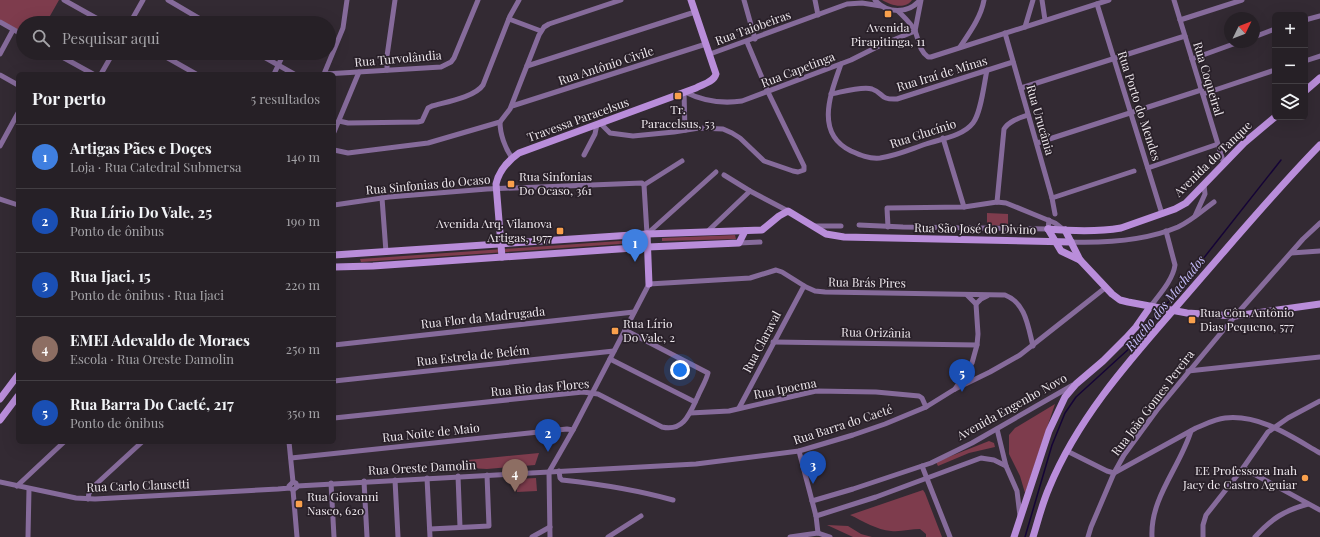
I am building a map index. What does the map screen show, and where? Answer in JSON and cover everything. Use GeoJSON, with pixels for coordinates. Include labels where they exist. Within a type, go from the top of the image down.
{"type":"FeatureCollection","features":[{"type":"Feature","properties":{"kind":"main road"},"geometry":{"type":"LineString","coordinates":[[691,0],[710,54]]}},
{"type":"Feature","properties":{"kind":"main road","name":"Travessa Paracelsus"},"geometry":{"type":"LineString","coordinates":[[497,189],[498,179],[512,158],[519,153],[684,92],[715,78],[716,74],[710,54]]}},
{"type":"Feature","properties":{"kind":"main road"},"geometry":{"type":"LineString","coordinates":[[1308,88],[1320,78]]}},
{"type":"Feature","properties":{"kind":"main road","name":"Avenida do Tanque"},"geometry":{"type":"LineString","coordinates":[[1065,230],[1121,228],[1175,209],[1186,203],[1244,144],[1272,120]]}},
{"type":"Feature","properties":{"kind":"main road"},"geometry":{"type":"LineString","coordinates":[[1033,537],[1048,488],[1086,418],[1117,376],[1263,206],[1320,145]]}},
{"type":"Feature","properties":{"kind":"main road"},"geometry":{"type":"LineString","coordinates":[[497,189],[502,257]]}},
{"type":"Feature","properties":{"kind":"main road"},"geometry":{"type":"LineString","coordinates":[[336,255],[647,234],[762,230],[779,216],[788,211]]}},
{"type":"Feature","properties":{"kind":"main road","name":"Rua São José do Divino"},"geometry":{"type":"LineString","coordinates":[[788,211],[826,234],[839,237],[1071,242]]}},
{"type":"Feature","properties":{"kind":"main road","name":"Rua São José do Divino"},"geometry":{"type":"LineString","coordinates":[[1048,229],[1065,230],[1080,260],[1105,288],[1120,300],[1152,308],[1200,315],[1235,316],[1320,304]]}},
{"type":"Feature","properties":{"kind":"main road","name":"Rua São José do Divino"},"geometry":{"type":"LineString","coordinates":[[1048,229],[1063,253],[1080,260]]}},
{"type":"Feature","properties":{"kind":"main road"},"geometry":{"type":"LineString","coordinates":[[336,267],[367,267],[648,247],[739,243],[745,230]]}},
{"type":"Feature","properties":{"kind":"main road"},"geometry":{"type":"LineString","coordinates":[[647,234],[649,284]]}},
{"type":"Feature","properties":{"kind":"main road","name":"Avenida Engenho Novo"},"geometry":{"type":"LineString","coordinates":[[1076,384],[1103,361],[1126,338],[1152,308]]}},
{"type":"Feature","properties":{"kind":"main road"},"geometry":{"type":"LineString","coordinates":[[0,399],[16,378]]}},
{"type":"Feature","properties":{"kind":"main road"},"geometry":{"type":"LineString","coordinates":[[1015,535],[1049,431],[1065,397],[1076,384]]}},
{"type":"Feature","properties":{"kind":"main road"},"geometry":{"type":"LineString","coordinates":[[0,420],[16,399]]}},
{"type":"Feature","properties":{"kind":"street"},"geometry":{"type":"LineString","coordinates":[[64,0],[93,16]]}},
{"type":"Feature","properties":{"kind":"street"},"geometry":{"type":"LineString","coordinates":[[134,16],[143,0]]}},
{"type":"Feature","properties":{"kind":"street"},"geometry":{"type":"LineString","coordinates":[[168,0],[195,16]]}},
{"type":"Feature","properties":{"kind":"street"},"geometry":{"type":"LineString","coordinates":[[336,46],[343,28],[347,0]]}},
{"type":"Feature","properties":{"kind":"street"},"geometry":{"type":"LineString","coordinates":[[387,70],[387,56],[395,0]]}},
{"type":"Feature","properties":{"kind":"street","name":"Rua Turvolândia"},"geometry":{"type":"LineString","coordinates":[[336,73],[441,67],[451,62],[457,52],[478,0]]}},
{"type":"Feature","properties":{"kind":"street"},"geometry":{"type":"LineString","coordinates":[[339,121],[348,123],[418,122],[422,120],[428,108],[432,106],[476,93],[483,85],[509,19],[519,0]]}},
{"type":"Feature","properties":{"kind":"street"},"geometry":{"type":"LineString","coordinates":[[336,151],[348,154],[428,143],[500,122],[508,114],[512,106],[541,31],[544,27],[621,0]]}},
{"type":"Feature","properties":{"kind":"street"},"geometry":{"type":"LineString","coordinates":[[744,0],[756,39]]}},
{"type":"Feature","properties":{"kind":"street"},"geometry":{"type":"LineString","coordinates":[[815,0],[818,15]]}},
{"type":"Feature","properties":{"kind":"street"},"geometry":{"type":"LineString","coordinates":[[875,0],[881,6]]}},
{"type":"Feature","properties":{"kind":"street"},"geometry":{"type":"LineString","coordinates":[[898,11],[912,7],[921,0]]}},
{"type":"Feature","properties":{"kind":"street"},"geometry":{"type":"LineString","coordinates":[[915,31],[921,0]]}},
{"type":"Feature","properties":{"kind":"street"},"geometry":{"type":"LineString","coordinates":[[960,47],[975,24],[983,7],[984,0]]}},
{"type":"Feature","properties":{"kind":"street"},"geometry":{"type":"LineString","coordinates":[[1025,27],[1033,0]]}},
{"type":"Feature","properties":{"kind":"street"},"geometry":{"type":"LineString","coordinates":[[1042,0],[1045,20]]}},
{"type":"Feature","properties":{"kind":"street"},"geometry":{"type":"LineString","coordinates":[[898,11],[909,22],[915,31],[922,52],[928,57],[1109,0]]}},
{"type":"Feature","properties":{"kind":"street","name":"Rua Coqueiral"},"geometry":{"type":"LineString","coordinates":[[1174,0],[1224,164]]}},
{"type":"Feature","properties":{"kind":"street"},"geometry":{"type":"LineString","coordinates":[[1180,20],[1242,0]]}},
{"type":"Feature","properties":{"kind":"street","name":"Rua Taiobeiras"},"geometry":{"type":"LineString","coordinates":[[710,54],[756,39],[848,2],[881,6],[898,11]]}},
{"type":"Feature","properties":{"kind":"street","name":"Rua Porto do Mendes"},"geometry":{"type":"LineString","coordinates":[[1097,4],[1162,214]]}},
{"type":"Feature","properties":{"kind":"street"},"geometry":{"type":"LineString","coordinates":[[527,66],[695,12]]}},
{"type":"Feature","properties":{"kind":"street"},"geometry":{"type":"LineString","coordinates":[[1308,19],[1320,16]]}},
{"type":"Feature","properties":{"kind":"street"},"geometry":{"type":"LineString","coordinates":[[509,19],[541,31]]}},
{"type":"Feature","properties":{"kind":"street"},"geometry":{"type":"LineString","coordinates":[[0,22],[16,32]]}},
{"type":"Feature","properties":{"kind":"street"},"geometry":{"type":"LineString","coordinates":[[0,54],[13,30]]}},
{"type":"Feature","properties":{"kind":"street"},"geometry":{"type":"LineString","coordinates":[[1260,35],[1272,30]]}},
{"type":"Feature","properties":{"kind":"street","name":"Rua Capetinga"},"geometry":{"type":"LineString","coordinates":[[684,92],[708,100],[730,103],[742,101],[841,64],[915,31]]}},
{"type":"Feature","properties":{"kind":"street","name":"Rua Urucânia"},"geometry":{"type":"LineString","coordinates":[[1005,33],[1037,143],[1055,214]]}},
{"type":"Feature","properties":{"kind":"street"},"geometry":{"type":"LineString","coordinates":[[1021,88],[1185,36]]}},
{"type":"Feature","properties":{"kind":"street"},"geometry":{"type":"LineString","coordinates":[[584,155],[595,134],[598,124],[610,133],[633,136],[708,128],[723,129],[740,138],[764,160],[793,171],[798,172],[804,170],[804,166],[768,92],[747,42]]}},
{"type":"Feature","properties":{"kind":"street","name":"Rua Antônio Civile"},"geometry":{"type":"LineString","coordinates":[[512,106],[706,44]]}},
{"type":"Feature","properties":{"kind":"street"},"geometry":{"type":"LineString","coordinates":[[1192,59],[1224,47]]}},
{"type":"Feature","properties":{"kind":"street"},"geometry":{"type":"LineString","coordinates":[[1308,60],[1320,56]]}},
{"type":"Feature","properties":{"kind":"street"},"geometry":{"type":"LineString","coordinates":[[68,60],[89,72]]}},
{"type":"Feature","properties":{"kind":"street"},"geometry":{"type":"LineString","coordinates":[[102,72],[109,60]]}},
{"type":"Feature","properties":{"kind":"street"},"geometry":{"type":"LineString","coordinates":[[171,60],[192,72]]}},
{"type":"Feature","properties":{"kind":"street"},"geometry":{"type":"LineString","coordinates":[[269,60],[290,72]]}},
{"type":"Feature","properties":{"kind":"street"},"geometry":{"type":"LineString","coordinates":[[275,72],[280,60]]}},
{"type":"Feature","properties":{"kind":"street"},"geometry":{"type":"LineString","coordinates":[[326,72],[330,60]]}},
{"type":"Feature","properties":{"kind":"street","name":"Rua Iraí de Minas"},"geometry":{"type":"LineString","coordinates":[[831,94],[868,88],[876,91],[886,98],[897,99],[1013,62]]}},
{"type":"Feature","properties":{"kind":"street"},"geometry":{"type":"LineString","coordinates":[[831,94],[841,64]]}},
{"type":"Feature","properties":{"kind":"street","name":"Rua Glucínio"},"geometry":{"type":"LineString","coordinates":[[831,94],[828,108],[828,119],[830,128],[837,140],[846,149],[870,158],[892,156],[965,131],[974,122],[977,116],[987,70]]}},
{"type":"Feature","properties":{"kind":"street"},"geometry":{"type":"LineString","coordinates":[[1037,143],[1272,71]]}},
{"type":"Feature","properties":{"kind":"street"},"geometry":{"type":"LineString","coordinates":[[336,128],[359,72]]}},
{"type":"Feature","properties":{"kind":"street"},"geometry":{"type":"LineString","coordinates":[[0,75],[16,84]]}},
{"type":"Feature","properties":{"kind":"street"},"geometry":{"type":"LineString","coordinates":[[684,92],[685,130]]}},
{"type":"Feature","properties":{"kind":"street"},"geometry":{"type":"LineString","coordinates":[[997,202],[1004,129],[1012,121],[1028,115]]}},
{"type":"Feature","properties":{"kind":"street"},"geometry":{"type":"LineString","coordinates":[[0,146],[16,117]]}},
{"type":"Feature","properties":{"kind":"street"},"geometry":{"type":"LineString","coordinates":[[500,122],[500,130],[508,152],[512,158]]}},
{"type":"Feature","properties":{"kind":"street"},"geometry":{"type":"LineString","coordinates":[[943,138],[964,207]]}},
{"type":"Feature","properties":{"kind":"street"},"geometry":{"type":"LineString","coordinates":[[1148,168],[1218,144]]}},
{"type":"Feature","properties":{"kind":"street"},"geometry":{"type":"LineString","coordinates":[[647,234],[644,185],[682,161]]}},
{"type":"Feature","properties":{"kind":"street"},"geometry":{"type":"LineString","coordinates":[[1052,198],[1134,171]]}},
{"type":"Feature","properties":{"kind":"street"},"geometry":{"type":"LineString","coordinates":[[647,234],[716,172]]}},
{"type":"Feature","properties":{"kind":"street"},"geometry":{"type":"LineString","coordinates":[[724,175],[788,211]]}},
{"type":"Feature","properties":{"kind":"street","name":"Rua Sinfonias do Ocaso"},"geometry":{"type":"LineString","coordinates":[[336,205],[382,198],[497,189],[642,183],[644,185]]}},
{"type":"Feature","properties":{"kind":"street"},"geometry":{"type":"LineString","coordinates":[[1195,216],[1205,194],[1204,185]]}},
{"type":"Feature","properties":{"kind":"street"},"geometry":{"type":"LineString","coordinates":[[707,232],[750,190]]}},
{"type":"Feature","properties":{"kind":"street"},"geometry":{"type":"LineString","coordinates":[[382,198],[386,252]]}},
{"type":"Feature","properties":{"kind":"street"},"geometry":{"type":"LineString","coordinates":[[0,199],[16,204]]}},
{"type":"Feature","properties":{"kind":"street"},"geometry":{"type":"LineString","coordinates":[[888,227],[887,208],[964,207],[997,202],[1006,203],[1049,220],[1065,230]]}},
{"type":"Feature","properties":{"kind":"street"},"geometry":{"type":"LineString","coordinates":[[1071,242],[1122,241],[1166,231],[1178,227],[1214,202]]}},
{"type":"Feature","properties":{"kind":"street"},"geometry":{"type":"LineString","coordinates":[[1048,229],[1049,220]]}},
{"type":"Feature","properties":{"kind":"street"},"geometry":{"type":"LineString","coordinates":[[660,222],[663,230],[669,233]]}},
{"type":"Feature","properties":{"kind":"street","name":"Rua João Gomes Pereira"},"geometry":{"type":"LineString","coordinates":[[1088,537],[1091,526],[1114,473],[1124,455],[1157,410],[1235,316],[1303,239],[1320,223]]}},
{"type":"Feature","properties":{"kind":"street","name":"Rua São José do Divino"},"geometry":{"type":"LineString","coordinates":[[859,225],[903,228],[1048,229]]}},
{"type":"Feature","properties":{"kind":"street"},"geometry":{"type":"LineString","coordinates":[[813,226],[841,226]]}},
{"type":"Feature","properties":{"kind":"street","name":"Rua São José do Divino"},"geometry":{"type":"LineString","coordinates":[[895,238],[903,228]]}},
{"type":"Feature","properties":{"kind":"street","name":"Avenida Engenho Novo"},"geometry":{"type":"LineString","coordinates":[[1152,308],[1171,276],[1175,265],[1166,231]]}},
{"type":"Feature","properties":{"kind":"street"},"geometry":{"type":"LineString","coordinates":[[739,243],[760,242]]}},
{"type":"Feature","properties":{"kind":"street"},"geometry":{"type":"LineString","coordinates":[[1291,253],[1320,250]]}},
{"type":"Feature","properties":{"kind":"street","name":"Rua Brás Pires"},"geometry":{"type":"LineString","coordinates":[[649,284],[750,278],[776,270],[815,291],[1005,295],[1012,297],[1017,301],[1024,313],[1033,346]]}},
{"type":"Feature","properties":{"kind":"street"},"geometry":{"type":"LineString","coordinates":[[550,537],[549,472],[573,430],[649,284]]}},
{"type":"Feature","properties":{"kind":"street","name":"Rua Claraval"},"geometry":{"type":"LineString","coordinates":[[738,408],[804,286]]}},
{"type":"Feature","properties":{"kind":"street","name":"Rua Barra do Caeté"},"geometry":{"type":"LineString","coordinates":[[549,472],[696,464],[756,458],[799,451],[879,426],[926,406],[955,389],[996,369],[1033,346],[1105,288]]}},
{"type":"Feature","properties":{"kind":"street"},"geometry":{"type":"LineString","coordinates":[[955,389],[972,363],[977,345],[978,334],[976,304],[967,295]]}},
{"type":"Feature","properties":{"kind":"street"},"geometry":{"type":"LineString","coordinates":[[976,304],[981,298],[989,295]]}},
{"type":"Feature","properties":{"kind":"street","name":"Rua Flor da Madrugada"},"geometry":{"type":"LineString","coordinates":[[336,345],[634,312]]}},
{"type":"Feature","properties":{"kind":"street","name":"Rua Rio das Flores"},"geometry":{"type":"LineString","coordinates":[[336,418],[592,392],[662,427],[675,428],[681,424],[690,413],[708,373],[625,330]]}},
{"type":"Feature","properties":{"kind":"street","name":"Rua Orizânia"},"geometry":{"type":"LineString","coordinates":[[774,342],[977,345]]}},
{"type":"Feature","properties":{"kind":"street","name":"Rua Estrela de Belém"},"geometry":{"type":"LineString","coordinates":[[336,380],[614,351]]}},
{"type":"Feature","properties":{"kind":"street"},"geometry":{"type":"LineString","coordinates":[[1188,371],[1320,357]]}},
{"type":"Feature","properties":{"kind":"street"},"geometry":{"type":"LineString","coordinates":[[610,358],[695,402]]}},
{"type":"Feature","properties":{"kind":"street"},"geometry":{"type":"LineString","coordinates":[[966,373],[970,382]]}},
{"type":"Feature","properties":{"kind":"street","name":"Avenida Engenho Novo"},"geometry":{"type":"LineString","coordinates":[[812,501],[922,466],[972,443],[1076,384]]}},
{"type":"Feature","properties":{"kind":"street","name":"Rua Ipoema"},"geometry":{"type":"LineString","coordinates":[[690,413],[729,411],[816,391],[876,392],[919,396],[922,398],[926,406]]}},
{"type":"Feature","properties":{"kind":"street"},"geometry":{"type":"LineString","coordinates":[[1203,537],[1202,525],[1206,515],[1243,468],[1264,438],[1274,428],[1288,418],[1320,401]]}},
{"type":"Feature","properties":{"kind":"street"},"geometry":{"type":"LineString","coordinates":[[1067,451],[1107,472],[1114,473],[1210,422],[1225,418],[1239,417],[1262,422],[1320,453]]}},
{"type":"Feature","properties":{"kind":"street","name":"Rua Noite de Maio"},"geometry":{"type":"LineString","coordinates":[[290,458],[567,429],[573,430]]}},
{"type":"Feature","properties":{"kind":"street"},"geometry":{"type":"LineString","coordinates":[[997,429],[1006,466],[1017,491],[1020,519]]}},
{"type":"Feature","properties":{"kind":"street"},"geometry":{"type":"LineString","coordinates":[[1152,537],[1153,519],[1159,500],[1187,444],[1191,431]]}},
{"type":"Feature","properties":{"kind":"street"},"geometry":{"type":"LineString","coordinates":[[17,486],[62,444]]}},
{"type":"Feature","properties":{"kind":"street"},"geometry":{"type":"LineString","coordinates":[[88,499],[89,493],[93,487],[140,444]]}},
{"type":"Feature","properties":{"kind":"street"},"geometry":{"type":"LineString","coordinates":[[289,444],[297,537]]}},
{"type":"Feature","properties":{"kind":"street"},"geometry":{"type":"LineString","coordinates":[[799,451],[816,516],[818,533]]}},
{"type":"Feature","properties":{"kind":"street"},"geometry":{"type":"LineString","coordinates":[[816,516],[876,497],[981,458],[994,460],[1006,466]]}},
{"type":"Feature","properties":{"kind":"street"},"geometry":{"type":"LineString","coordinates":[[922,466],[928,477],[950,537]]}},
{"type":"Feature","properties":{"kind":"street"},"geometry":{"type":"LineString","coordinates":[[1243,468],[1320,510]]}},
{"type":"Feature","properties":{"kind":"street"},"geometry":{"type":"LineString","coordinates":[[559,471],[560,478],[562,480],[623,489],[674,500]]}},
{"type":"Feature","properties":{"kind":"street","name":"Rua Oreste Damolin"},"geometry":{"type":"LineString","coordinates":[[293,486],[549,472]]}},
{"type":"Feature","properties":{"kind":"street"},"geometry":{"type":"LineString","coordinates":[[430,529],[489,525],[487,475]]}},
{"type":"Feature","properties":{"kind":"street"},"geometry":{"type":"LineString","coordinates":[[458,476],[460,527]]}},
{"type":"Feature","properties":{"kind":"street"},"geometry":{"type":"LineString","coordinates":[[427,478],[430,537]]}},
{"type":"Feature","properties":{"kind":"street"},"geometry":{"type":"LineString","coordinates":[[395,480],[398,537]]}},
{"type":"Feature","properties":{"kind":"street"},"geometry":{"type":"LineString","coordinates":[[364,481],[367,537]]}},
{"type":"Feature","properties":{"kind":"street","name":"Rua Carlo Clausetti"},"geometry":{"type":"LineString","coordinates":[[0,482],[76,498],[88,499],[278,489],[293,486]]}},
{"type":"Feature","properties":{"kind":"street"},"geometry":{"type":"LineString","coordinates":[[331,483],[334,537]]}},
{"type":"Feature","properties":{"kind":"street"},"geometry":{"type":"LineString","coordinates":[[28,537],[29,488]]}},
{"type":"Feature","properties":{"kind":"street"},"geometry":{"type":"LineString","coordinates":[[1263,537],[1257,535],[1271,520],[1281,513],[1308,504]]}},
{"type":"Feature","properties":{"kind":"street"},"geometry":{"type":"LineString","coordinates":[[608,537],[641,516]]}},
{"type":"Feature","properties":{"kind":"street"},"geometry":{"type":"LineString","coordinates":[[532,537],[550,526]]}},
{"type":"Feature","properties":{"kind":"street"},"geometry":{"type":"LineString","coordinates":[[790,537],[818,533],[830,537]]}},
{"type":"Feature","properties":{"kind":"street"},"geometry":{"type":"LineString","coordinates":[[1008,537],[1015,535]]}},
{"type":"Feature","properties":{"kind":"shaded area"},"geometry":{"type":"Polygon","coordinates":[[[0,0],[59,0],[50,16],[16,16],[16,30],[0,20],[0,0]]]}},
{"type":"Feature","properties":{"kind":"shaded area"},"geometry":{"type":"Polygon","coordinates":[[[882,0],[912,0],[905,5],[897,6],[882,0]]]}},
{"type":"Feature","properties":{"kind":"shaded area"},"geometry":{"type":"Polygon","coordinates":[[[987,213],[1008,214],[1008,226],[987,225],[987,213]]]}},
{"type":"Feature","properties":{"kind":"shaded area"},"geometry":{"type":"Polygon","coordinates":[[[735,235],[736,239],[662,241],[662,238],[735,235]]]}},
{"type":"Feature","properties":{"kind":"shaded area"},"geometry":{"type":"Polygon","coordinates":[[[634,240],[634,243],[361,262],[360,259],[634,240]]]}},
{"type":"Feature","properties":{"kind":"shaded area"},"geometry":{"type":"Polygon","coordinates":[[[1055,404],[1025,493],[1020,476],[1009,454],[1009,435],[1015,428],[1055,404]]]}},
{"type":"Feature","properties":{"kind":"shaded area"},"geometry":{"type":"Polygon","coordinates":[[[989,441],[994,443],[995,447],[969,453],[938,466],[936,462],[989,441]]]}},
{"type":"Feature","properties":{"kind":"shaded area"},"geometry":{"type":"Polygon","coordinates":[[[539,453],[535,465],[487,469],[468,468],[468,460],[539,453]]]}},
{"type":"Feature","properties":{"kind":"shaded area"},"geometry":{"type":"Polygon","coordinates":[[[536,478],[537,491],[517,492],[516,479],[536,478]]]}},
{"type":"Feature","properties":{"kind":"shaded area"},"geometry":{"type":"Polygon","coordinates":[[[923,490],[942,537],[926,537],[926,534],[920,529],[891,531],[881,529],[850,515],[923,490]]]}},
{"type":"Feature","properties":{"kind":"shaded area"},"geometry":{"type":"Polygon","coordinates":[[[827,525],[848,526],[861,534],[872,537],[853,537],[827,525]]]}},
{"type":"Feature","properties":{"kind":"waterway","name":"Riacho dos Machados"},"geometry":{"type":"LineString","coordinates":[[1164,307],[1281,160]]}},
{"type":"Feature","properties":{"kind":"waterway","name":"Riacho dos Machados"},"geometry":{"type":"LineString","coordinates":[[1025,537],[1052,445],[1065,413],[1076,397],[1132,346],[1160,311]]}},
{"type":"Feature","properties":{"kind":"place","name":"Avenida Pirapitinga, 11"},"geometry":{"type":"Point","coordinates":[888,14]}},
{"type":"Feature","properties":{"kind":"place","name":"Tr. Paracelsus, 53"},"geometry":{"type":"Point","coordinates":[678,96]}},
{"type":"Feature","properties":{"kind":"place","name":"Rua Sinfonias Do Ocaso, 361"},"geometry":{"type":"Point","coordinates":[511,184]}},
{"type":"Feature","properties":{"kind":"place","name":"Avenida Arq. Vilanova Artigas, 1977"},"geometry":{"type":"Point","coordinates":[560,231]}},
{"type":"Feature","properties":{"kind":"place","name":"Artigas Pães e Doçes"},"geometry":{"type":"Point","coordinates":[635,262]}},
{"type":"Feature","properties":{"kind":"place","name":"Rua Côn. Antônio Dias Pequeno, 577"},"geometry":{"type":"Point","coordinates":[1192,320]}},
{"type":"Feature","properties":{"kind":"place","name":"Rua Lírio Do Vale, 2"},"geometry":{"type":"Point","coordinates":[615,331]}},
{"type":"Feature","properties":{"kind":"place","name":"Rua Barra Do Caeté, 217"},"geometry":{"type":"Point","coordinates":[962,392]}},
{"type":"Feature","properties":{"kind":"place","name":"Rua Lírio Do Vale, 25"},"geometry":{"type":"Point","coordinates":[548,452]}},
{"type":"Feature","properties":{"kind":"place","name":"EE Professora Inah Jacy de Castro Aguiar"},"geometry":{"type":"Point","coordinates":[1305,478]}},
{"type":"Feature","properties":{"kind":"place","name":"Rua Ijaci, 15"},"geometry":{"type":"Point","coordinates":[813,484]}},
{"type":"Feature","properties":{"kind":"place","name":"EMEI Adevaldo de Moraes"},"geometry":{"type":"Point","coordinates":[515,492]}},
{"type":"Feature","properties":{"kind":"place","name":"Rua Giovanni Nasco, 620"},"geometry":{"type":"Point","coordinates":[299,504]}}]}
